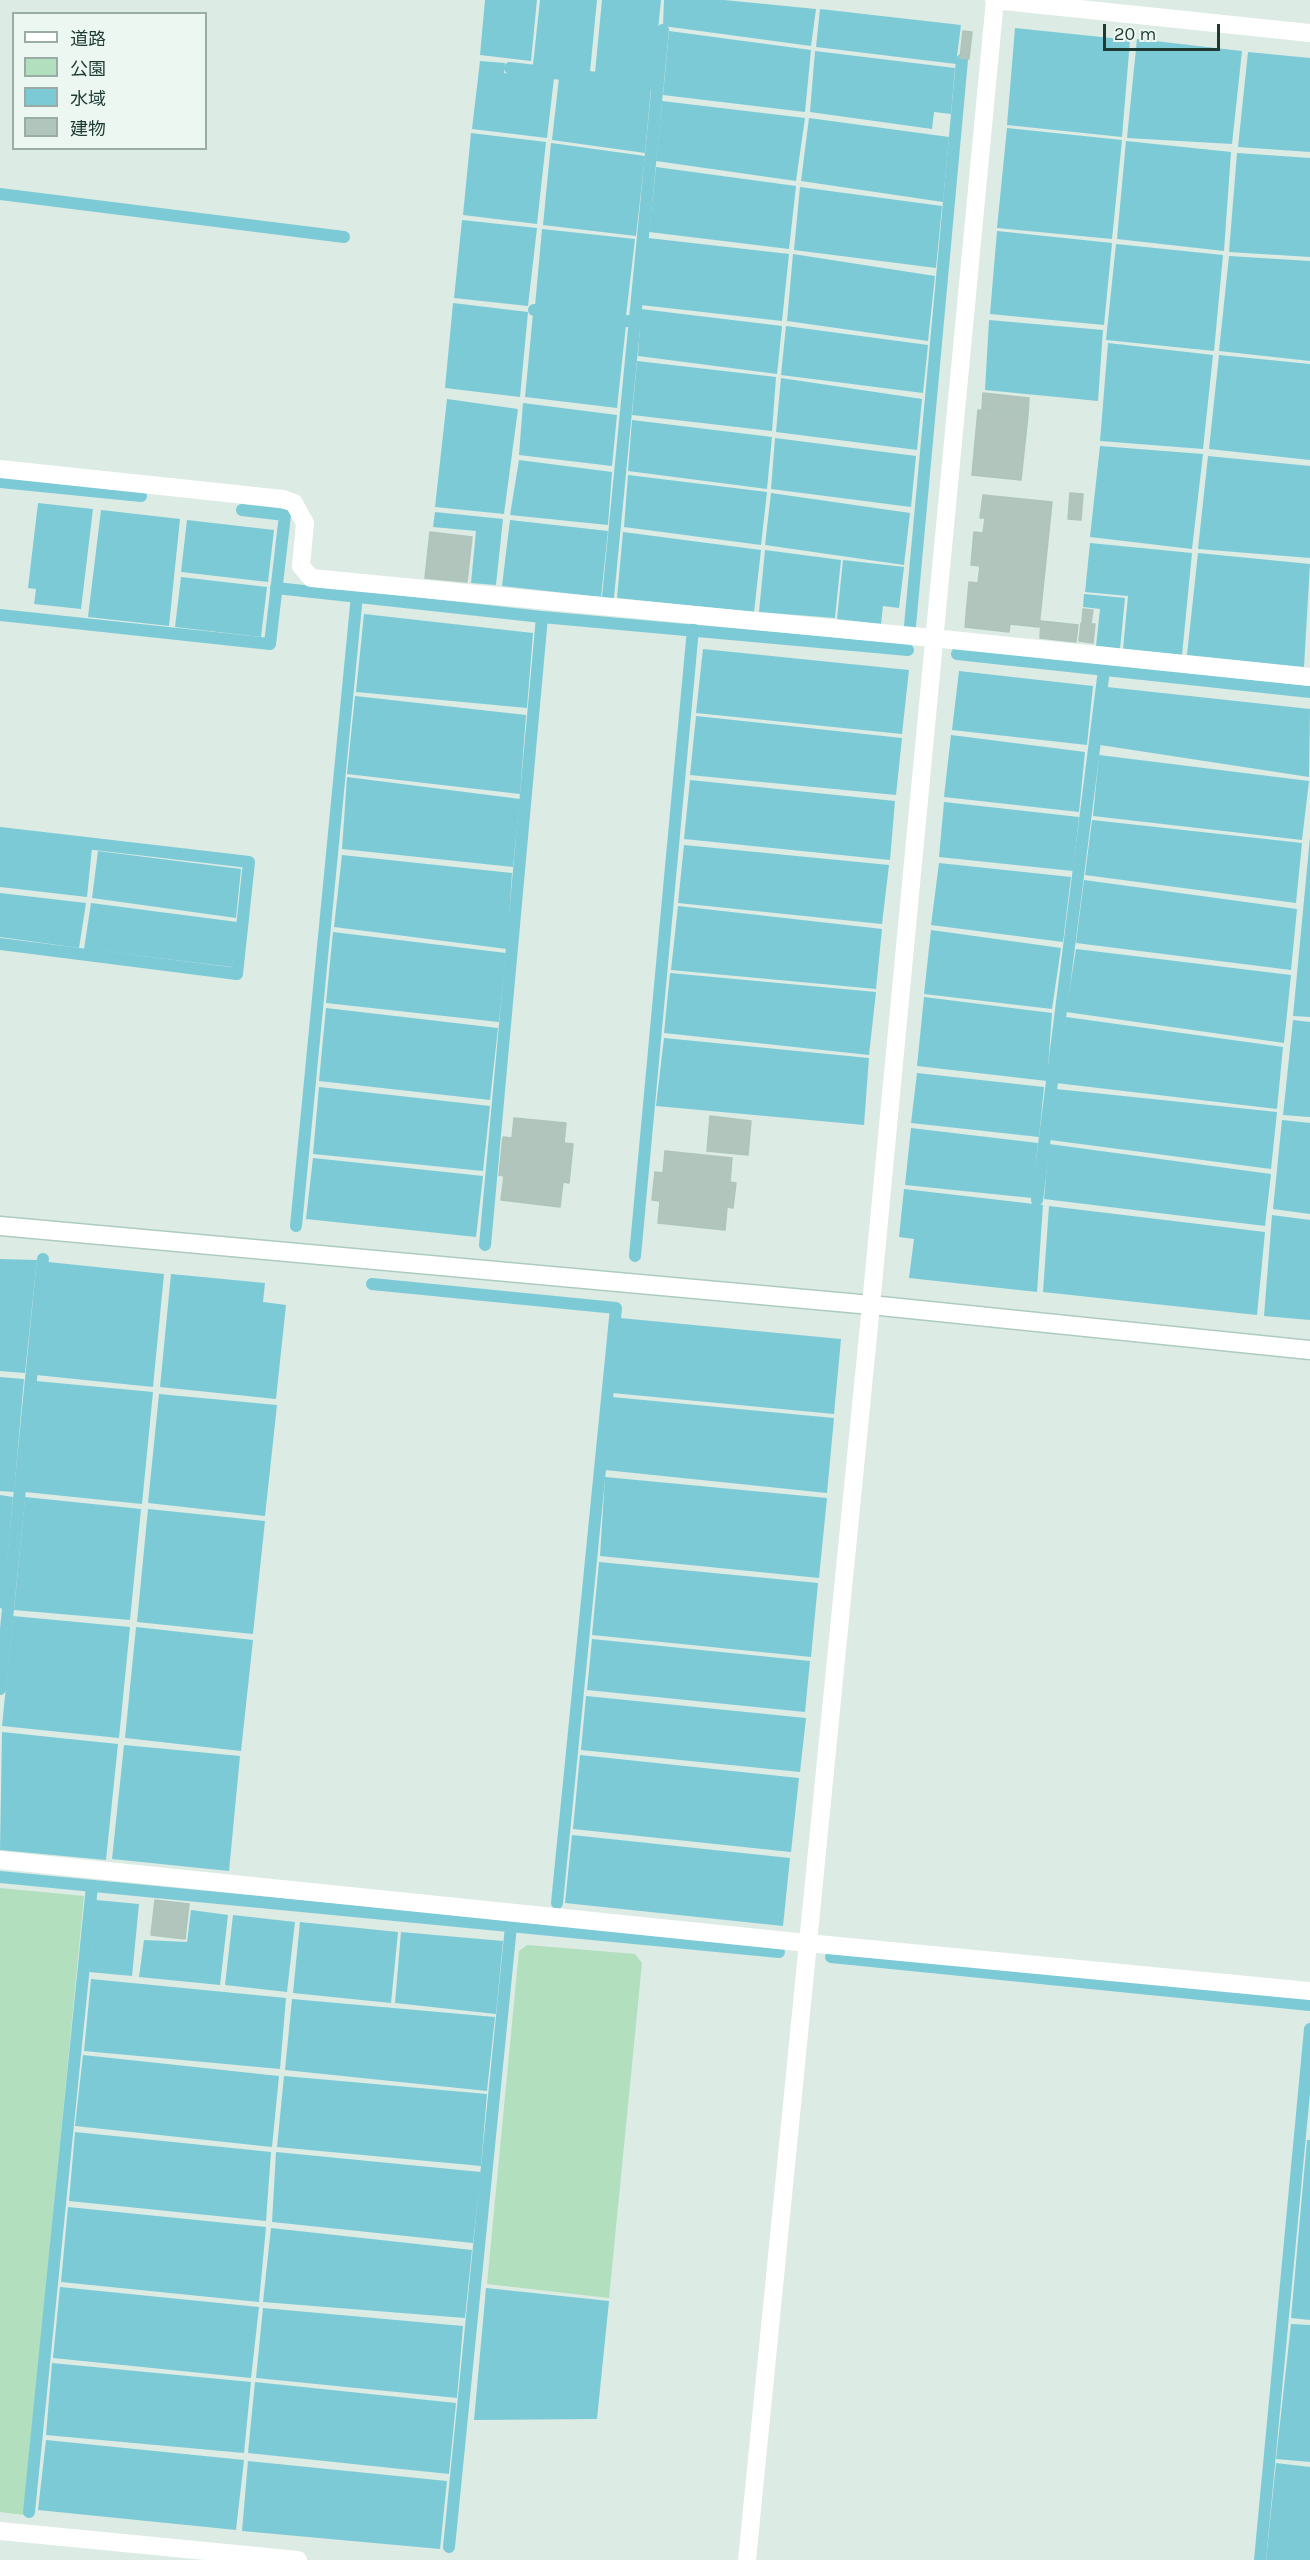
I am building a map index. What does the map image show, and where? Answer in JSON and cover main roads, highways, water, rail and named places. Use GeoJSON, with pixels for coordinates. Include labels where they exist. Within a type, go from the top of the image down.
{"type":"FeatureCollection","features":[{"type":"Feature","properties":{"kind":"water"},"geometry":{"type":"Polygon","coordinates":[[[485,0],[537,0],[531,61],[480,55],[485,0]]]}},
{"type":"Feature","properties":{"kind":"water"},"geometry":{"type":"Polygon","coordinates":[[[540,0],[597,0],[590,72],[533,65],[540,0]]]}},
{"type":"Feature","properties":{"kind":"water"},"geometry":{"type":"Polygon","coordinates":[[[602,0],[661,0],[653,80],[595,73],[602,0]]]}},
{"type":"Feature","properties":{"kind":"water"},"geometry":{"type":"Polygon","coordinates":[[[664,0],[724,0],[816,9],[811,46],[663,26],[664,0]]]}},
{"type":"Feature","properties":{"kind":"water"},"geometry":{"type":"Polygon","coordinates":[[[820,9],[961,25],[956,64],[816,47],[820,9]]]}},
{"type":"Feature","properties":{"kind":"water"},"geometry":{"type":"Polygon","coordinates":[[[1015,28],[1130,40],[1122,137],[1007,125],[1015,28]]]}},
{"type":"Feature","properties":{"kind":"water"},"geometry":{"type":"Polygon","coordinates":[[[669,31],[811,50],[805,112],[663,95],[669,31]]]}},
{"type":"Feature","properties":{"kind":"water"},"geometry":{"type":"Polygon","coordinates":[[[1137,39],[1242,51],[1232,144],[1127,138],[1137,39]]]}},
{"type":"Feature","properties":{"kind":"water"},"geometry":{"type":"Polygon","coordinates":[[[815,51],[955,68],[951,114],[934,112],[932,129],[810,112],[815,51]]]}},
{"type":"Feature","properties":{"kind":"water"},"geometry":{"type":"Polygon","coordinates":[[[1248,52],[1310,58],[1310,152],[1238,147],[1248,52]]]}},
{"type":"Feature","properties":{"kind":"water"},"geometry":{"type":"Polygon","coordinates":[[[480,61],[505,63],[504,73],[554,78],[547,138],[472,129],[480,61]]]}},
{"type":"Feature","properties":{"kind":"water"},"geometry":{"type":"Polygon","coordinates":[[[559,78],[651,88],[645,153],[552,140],[559,78]]]}},
{"type":"Feature","properties":{"kind":"water"},"geometry":{"type":"Polygon","coordinates":[[[662,101],[805,118],[796,181],[656,161],[662,101]]]}},
{"type":"Feature","properties":{"kind":"water"},"geometry":{"type":"Polygon","coordinates":[[[809,118],[949,137],[943,202],[801,181],[809,118]]]}},
{"type":"Feature","properties":{"kind":"water"},"geometry":{"type":"Polygon","coordinates":[[[1007,128],[1122,140],[1112,239],[997,228],[1007,128]]]}},
{"type":"Feature","properties":{"kind":"water"},"geometry":{"type":"Polygon","coordinates":[[[471,133],[546,142],[537,224],[463,215],[471,133]]]}},
{"type":"Feature","properties":{"kind":"water"},"geometry":{"type":"Polygon","coordinates":[[[1126,141],[1231,152],[1224,251],[1117,239],[1126,141]]]}},
{"type":"Feature","properties":{"kind":"water"},"geometry":{"type":"Polygon","coordinates":[[[551,143],[645,156],[636,236],[543,225],[551,143]]]}},
{"type":"Feature","properties":{"kind":"water"},"geometry":{"type":"Polygon","coordinates":[[[1237,153],[1310,158],[1310,257],[1229,252],[1237,153]]]}},
{"type":"Feature","properties":{"kind":"water"},"geometry":{"type":"Polygon","coordinates":[[[656,167],[796,186],[789,249],[649,232],[656,167]]]}},
{"type":"Feature","properties":{"kind":"water"},"geometry":{"type":"Polygon","coordinates":[[[800,187],[942,206],[936,268],[794,250],[800,187]]]}},
{"type":"Feature","properties":{"kind":"water"},"geometry":{"type":"Polygon","coordinates":[[[462,220],[537,228],[528,306],[454,298],[462,220]]]}},
{"type":"Feature","properties":{"kind":"water"},"geometry":{"type":"Polygon","coordinates":[[[542,229],[635,239],[626,316],[535,306],[542,229]]]}},
{"type":"Feature","properties":{"kind":"water"},"geometry":{"type":"Polygon","coordinates":[[[997,231],[1112,243],[1104,325],[990,314],[997,231]]]}},
{"type":"Feature","properties":{"kind":"water"},"geometry":{"type":"Polygon","coordinates":[[[648,238],[789,254],[782,321],[641,305],[648,238]]]}},
{"type":"Feature","properties":{"kind":"water"},"geometry":{"type":"Polygon","coordinates":[[[1116,244],[1223,255],[1214,351],[1106,340],[1116,244]]]}},
{"type":"Feature","properties":{"kind":"water"},"geometry":{"type":"Polygon","coordinates":[[[793,254],[935,276],[928,341],[787,321],[793,254]]]}},
{"type":"Feature","properties":{"kind":"water"},"geometry":{"type":"Polygon","coordinates":[[[1229,256],[1310,261],[1310,361],[1219,351],[1229,256]]]}},
{"type":"Feature","properties":{"kind":"water"},"geometry":{"type":"Polygon","coordinates":[[[453,303],[528,312],[520,397],[445,388],[453,303]]]}},
{"type":"Feature","properties":{"kind":"water"},"geometry":{"type":"Polygon","coordinates":[[[641,309],[782,326],[777,374],[638,356],[641,309]]]}},
{"type":"Feature","properties":{"kind":"water"},"geometry":{"type":"Polygon","coordinates":[[[533,314],[626,325],[617,408],[525,397],[533,314]]]}},
{"type":"Feature","properties":{"kind":"water"},"geometry":{"type":"Polygon","coordinates":[[[989,320],[1103,330],[1098,401],[985,390],[989,320]]]}},
{"type":"Feature","properties":{"kind":"water"},"geometry":{"type":"Polygon","coordinates":[[[786,326],[928,345],[923,393],[781,375],[786,326]]]}},
{"type":"Feature","properties":{"kind":"water"},"geometry":{"type":"Polygon","coordinates":[[[1108,343],[1213,355],[1203,449],[1100,441],[1108,343]]]}},
{"type":"Feature","properties":{"kind":"water"},"geometry":{"type":"Polygon","coordinates":[[[1219,355],[1310,364],[1310,460],[1209,449],[1219,355]]]}},
{"type":"Feature","properties":{"kind":"water"},"geometry":{"type":"Polygon","coordinates":[[[637,361],[776,377],[772,431],[632,415],[637,361]]]}},
{"type":"Feature","properties":{"kind":"water"},"geometry":{"type":"Polygon","coordinates":[[[781,378],[922,399],[917,450],[776,432],[781,378]]]}},
{"type":"Feature","properties":{"kind":"water"},"geometry":{"type":"Polygon","coordinates":[[[447,399],[518,409],[504,514],[435,507],[447,399]]]}},
{"type":"Feature","properties":{"kind":"water"},"geometry":{"type":"Polygon","coordinates":[[[523,403],[617,415],[612,466],[519,455],[523,403]]]}},
{"type":"Feature","properties":{"kind":"water"},"geometry":{"type":"Polygon","coordinates":[[[632,420],[772,437],[767,489],[628,471],[632,420]]]}},
{"type":"Feature","properties":{"kind":"water"},"geometry":{"type":"Polygon","coordinates":[[[775,438],[916,456],[911,507],[771,489],[775,438]]]}},
{"type":"Feature","properties":{"kind":"water"},"geometry":{"type":"Polygon","coordinates":[[[1100,446],[1203,454],[1192,549],[1090,537],[1100,446]]]}},
{"type":"Feature","properties":{"kind":"water"},"geometry":{"type":"Polygon","coordinates":[[[1208,456],[1310,466],[1310,558],[1198,549],[1208,456]]]}},
{"type":"Feature","properties":{"kind":"water"},"geometry":{"type":"Polygon","coordinates":[[[519,460],[612,472],[608,525],[510,515],[519,460]]]}},
{"type":"Feature","properties":{"kind":"water"},"geometry":{"type":"Polygon","coordinates":[[[628,475],[767,492],[761,545],[624,527],[628,475]]]}},
{"type":"Feature","properties":{"kind":"water"},"geometry":{"type":"Polygon","coordinates":[[[771,493],[910,513],[904,565],[765,545],[771,493]]]}},
{"type":"Feature","properties":{"kind":"water"},"geometry":{"type":"Polygon","coordinates":[[[38,503],[93,509],[81,609],[34,604],[36,589],[28,588],[38,503]]]}},
{"type":"Feature","properties":{"kind":"water"},"geometry":{"type":"Polygon","coordinates":[[[101,510],[180,519],[169,626],[88,617],[101,510]]]}},
{"type":"Feature","properties":{"kind":"water"},"geometry":{"type":"Polygon","coordinates":[[[435,512],[503,519],[496,585],[471,583],[476,531],[433,527],[435,512]]]}},
{"type":"Feature","properties":{"kind":"water"},"geometry":{"type":"Polygon","coordinates":[[[187,520],[274,530],[268,582],[181,572],[187,520]]]}},
{"type":"Feature","properties":{"kind":"water"},"geometry":{"type":"Polygon","coordinates":[[[510,520],[608,531],[601,597],[502,586],[510,520]]]}},
{"type":"Feature","properties":{"kind":"water"},"geometry":{"type":"Polygon","coordinates":[[[623,532],[761,550],[754,612],[617,598],[623,532]]]}},
{"type":"Feature","properties":{"kind":"water"},"geometry":{"type":"Polygon","coordinates":[[[1090,543],[1192,553],[1182,655],[1123,649],[1128,596],[1085,592],[1090,543]]]}},
{"type":"Feature","properties":{"kind":"water"},"geometry":{"type":"Polygon","coordinates":[[[765,550],[841,560],[835,618],[759,612],[765,550]]]}},
{"type":"Feature","properties":{"kind":"water"},"geometry":{"type":"Polygon","coordinates":[[[1198,553],[1310,564],[1304,667],[1187,655],[1198,553]]]}},
{"type":"Feature","properties":{"kind":"water"},"geometry":{"type":"Polygon","coordinates":[[[843,560],[904,567],[899,608],[883,606],[881,624],[837,619],[843,560]]]}},
{"type":"Feature","properties":{"kind":"water"},"geometry":{"type":"Polygon","coordinates":[[[181,577],[267,587],[261,637],[175,627],[181,577]]]}},
{"type":"Feature","properties":{"kind":"water"},"geometry":{"type":"Polygon","coordinates":[[[1084,594],[1125,598],[1120,649],[1096,646],[1100,609],[1083,607],[1084,594]]]}},
{"type":"Feature","properties":{"kind":"water"},"geometry":{"type":"Polygon","coordinates":[[[364,614],[533,633],[527,708],[356,692],[364,614]]]}},
{"type":"Feature","properties":{"kind":"water"},"geometry":{"type":"Polygon","coordinates":[[[703,649],[909,670],[902,734],[696,713],[703,649]]]}},
{"type":"Feature","properties":{"kind":"water"},"geometry":{"type":"Polygon","coordinates":[[[959,671],[1093,686],[1087,745],[952,730],[959,671]]]}},
{"type":"Feature","properties":{"kind":"water"},"geometry":{"type":"Polygon","coordinates":[[[1107,687],[1310,709],[1309,777],[1100,745],[1107,687]]]}},
{"type":"Feature","properties":{"kind":"water"},"geometry":{"type":"Polygon","coordinates":[[[355,696],[526,715],[520,794],[347,774],[355,696]]]}},
{"type":"Feature","properties":{"kind":"water"},"geometry":{"type":"Polygon","coordinates":[[[696,716],[902,738],[896,795],[690,775],[696,716]]]}},
{"type":"Feature","properties":{"kind":"water"},"geometry":{"type":"Polygon","coordinates":[[[951,735],[1085,752],[1079,812],[944,797],[951,735]]]}},
{"type":"Feature","properties":{"kind":"water"},"geometry":{"type":"Polygon","coordinates":[[[1099,755],[1309,781],[1302,840],[1093,816],[1099,755]]]}},
{"type":"Feature","properties":{"kind":"water"},"geometry":{"type":"Polygon","coordinates":[[[347,777],[520,799],[513,867],[342,849],[347,777]]]}},
{"type":"Feature","properties":{"kind":"water"},"geometry":{"type":"Polygon","coordinates":[[[690,780],[895,801],[890,860],[684,839],[690,780]]]}},
{"type":"Feature","properties":{"kind":"water"},"geometry":{"type":"Polygon","coordinates":[[[944,802],[1079,817],[1073,871],[939,857],[944,802]]]}},
{"type":"Feature","properties":{"kind":"water"},"geometry":{"type":"Polygon","coordinates":[[[1092,820],[1302,843],[1296,903],[1085,875],[1092,820]]]}},
{"type":"Feature","properties":{"kind":"water"},"geometry":{"type":"Polygon","coordinates":[[[1310,837],[1310,1017],[1293,1016],[1310,837]]]}},
{"type":"Feature","properties":{"kind":"water"},"geometry":{"type":"Polygon","coordinates":[[[0,838],[92,848],[87,897],[0,887],[0,838]]]}},
{"type":"Feature","properties":{"kind":"water"},"geometry":{"type":"Polygon","coordinates":[[[684,845],[889,865],[882,924],[678,903],[684,845]]]}},
{"type":"Feature","properties":{"kind":"water"},"geometry":{"type":"Polygon","coordinates":[[[98,851],[241,869],[236,918],[92,898],[98,851]]]}},
{"type":"Feature","properties":{"kind":"water"},"geometry":{"type":"Polygon","coordinates":[[[342,855],[512,873],[507,949],[334,927],[342,855]]]}},
{"type":"Feature","properties":{"kind":"water"},"geometry":{"type":"Polygon","coordinates":[[[939,863],[1071,877],[1063,942],[931,925],[939,863]]]}},
{"type":"Feature","properties":{"kind":"water"},"geometry":{"type":"Polygon","coordinates":[[[1084,880],[1297,909],[1291,970],[1076,943],[1084,880]]]}},
{"type":"Feature","properties":{"kind":"water"},"geometry":{"type":"Polygon","coordinates":[[[0,893],[86,903],[79,948],[0,937],[0,893]]]}},
{"type":"Feature","properties":{"kind":"water"},"geometry":{"type":"Polygon","coordinates":[[[91,903],[237,922],[232,967],[84,949],[91,903]]]}},
{"type":"Feature","properties":{"kind":"water"},"geometry":{"type":"Polygon","coordinates":[[[678,906],[882,929],[876,989],[671,970],[678,906]]]}},
{"type":"Feature","properties":{"kind":"water"},"geometry":{"type":"Polygon","coordinates":[[[931,930],[1061,948],[1052,1009],[924,994],[931,930]]]}},
{"type":"Feature","properties":{"kind":"water"},"geometry":{"type":"Polygon","coordinates":[[[333,932],[506,953],[499,1022],[326,1003],[333,932]]]}},
{"type":"Feature","properties":{"kind":"water"},"geometry":{"type":"Polygon","coordinates":[[[1076,949],[1291,975],[1284,1043],[1066,1012],[1076,949]]]}},
{"type":"Feature","properties":{"kind":"water"},"geometry":{"type":"Polygon","coordinates":[[[670,973],[876,992],[869,1055],[664,1033],[670,973]]]}},
{"type":"Feature","properties":{"kind":"water"},"geometry":{"type":"Polygon","coordinates":[[[924,997],[1052,1013],[1047,1081],[917,1066],[924,997]]]}},
{"type":"Feature","properties":{"kind":"water"},"geometry":{"type":"Polygon","coordinates":[[[326,1008],[498,1028],[490,1100],[319,1081],[326,1008]]]}},
{"type":"Feature","properties":{"kind":"water"},"geometry":{"type":"Polygon","coordinates":[[[1066,1017],[1283,1047],[1277,1109],[1056,1083],[1066,1017]]]}},
{"type":"Feature","properties":{"kind":"water"},"geometry":{"type":"Polygon","coordinates":[[[1293,1020],[1310,1022],[1310,1117],[1283,1115],[1293,1020]]]}},
{"type":"Feature","properties":{"kind":"water"},"geometry":{"type":"Polygon","coordinates":[[[664,1038],[869,1058],[864,1125],[656,1106],[664,1038]]]}},
{"type":"Feature","properties":{"kind":"water"},"geometry":{"type":"Polygon","coordinates":[[[917,1073],[1044,1087],[1039,1137],[911,1123],[917,1073]]]}},
{"type":"Feature","properties":{"kind":"water"},"geometry":{"type":"Polygon","coordinates":[[[319,1087],[490,1106],[483,1171],[313,1154],[319,1087]]]}},
{"type":"Feature","properties":{"kind":"water"},"geometry":{"type":"Polygon","coordinates":[[[1056,1089],[1277,1112],[1271,1169],[1050,1140],[1056,1089]]]}},
{"type":"Feature","properties":{"kind":"water"},"geometry":{"type":"Polygon","coordinates":[[[1282,1120],[1310,1123],[1310,1214],[1273,1209],[1282,1120]]]}},
{"type":"Feature","properties":{"kind":"water"},"geometry":{"type":"Polygon","coordinates":[[[911,1128],[1038,1143],[1032,1198],[905,1185],[911,1128]]]}},
{"type":"Feature","properties":{"kind":"water"},"geometry":{"type":"Polygon","coordinates":[[[1049,1144],[1271,1174],[1265,1226],[1044,1199],[1049,1144]]]}},
{"type":"Feature","properties":{"kind":"water"},"geometry":{"type":"Polygon","coordinates":[[[313,1158],[483,1176],[476,1237],[306,1219],[313,1158]]]}},
{"type":"Feature","properties":{"kind":"water"},"geometry":{"type":"Polygon","coordinates":[[[904,1189],[1043,1205],[1037,1292],[909,1278],[914,1239],[899,1237],[904,1189]]]}},
{"type":"Feature","properties":{"kind":"water"},"geometry":{"type":"Polygon","coordinates":[[[1049,1206],[1265,1232],[1257,1315],[1043,1292],[1049,1206]]]}},
{"type":"Feature","properties":{"kind":"water"},"geometry":{"type":"Polygon","coordinates":[[[1272,1215],[1310,1220],[1310,1320],[1264,1316],[1272,1215]]]}},
{"type":"Feature","properties":{"kind":"water"},"geometry":{"type":"Polygon","coordinates":[[[0,1259],[37,1260],[25,1373],[0,1371],[0,1259]]]}},
{"type":"Feature","properties":{"kind":"water"},"geometry":{"type":"Polygon","coordinates":[[[48,1262],[164,1274],[153,1387],[36,1375],[48,1262]]]}},
{"type":"Feature","properties":{"kind":"water"},"geometry":{"type":"Polygon","coordinates":[[[171,1274],[265,1283],[263,1302],[286,1305],[276,1399],[160,1387],[171,1274]]]}},
{"type":"Feature","properties":{"kind":"water"},"geometry":{"type":"Polygon","coordinates":[[[620,1318],[841,1339],[834,1414],[612,1393],[620,1318]]]}},
{"type":"Feature","properties":{"kind":"water"},"geometry":{"type":"Polygon","coordinates":[[[0,1377],[24,1379],[14,1492],[0,1491],[0,1377]]]}},
{"type":"Feature","properties":{"kind":"water"},"geometry":{"type":"Polygon","coordinates":[[[36,1381],[153,1392],[142,1504],[25,1492],[36,1381]]]}},
{"type":"Feature","properties":{"kind":"water"},"geometry":{"type":"Polygon","coordinates":[[[159,1394],[277,1405],[265,1516],[148,1503],[159,1394]]]}},
{"type":"Feature","properties":{"kind":"water"},"geometry":{"type":"Polygon","coordinates":[[[612,1397],[834,1418],[827,1493],[605,1470],[612,1397]]]}},
{"type":"Feature","properties":{"kind":"water"},"geometry":{"type":"Polygon","coordinates":[[[605,1477],[827,1498],[819,1578],[600,1556],[605,1477]]]}},
{"type":"Feature","properties":{"kind":"water"},"geometry":{"type":"Polygon","coordinates":[[[0,1495],[13,1497],[3,1609],[0,1608],[0,1495]]]}},
{"type":"Feature","properties":{"kind":"water"},"geometry":{"type":"Polygon","coordinates":[[[25,1497],[141,1509],[130,1620],[14,1610],[25,1497]]]}},
{"type":"Feature","properties":{"kind":"water"},"geometry":{"type":"Polygon","coordinates":[[[148,1509],[265,1521],[253,1634],[137,1622],[148,1509]]]}},
{"type":"Feature","properties":{"kind":"water"},"geometry":{"type":"Polygon","coordinates":[[[599,1562],[818,1583],[811,1657],[592,1635],[599,1562]]]}},
{"type":"Feature","properties":{"kind":"water"},"geometry":{"type":"Polygon","coordinates":[[[13,1616],[130,1627],[119,1738],[2,1726],[13,1616]]]}},
{"type":"Feature","properties":{"kind":"water"},"geometry":{"type":"Polygon","coordinates":[[[136,1627],[253,1640],[241,1751],[125,1738],[136,1627]]]}},
{"type":"Feature","properties":{"kind":"water"},"geometry":{"type":"Polygon","coordinates":[[[592,1639],[810,1661],[805,1712],[587,1690],[592,1639]]]}},
{"type":"Feature","properties":{"kind":"water"},"geometry":{"type":"Polygon","coordinates":[[[586,1696],[806,1718],[800,1772],[581,1750],[586,1696]]]}},
{"type":"Feature","properties":{"kind":"water"},"geometry":{"type":"Polygon","coordinates":[[[2,1732],[118,1744],[106,1860],[0,1850],[2,1732]]]}},
{"type":"Feature","properties":{"kind":"water"},"geometry":{"type":"Polygon","coordinates":[[[124,1745],[240,1756],[229,1871],[112,1859],[124,1745]]]}},
{"type":"Feature","properties":{"kind":"water"},"geometry":{"type":"Polygon","coordinates":[[[580,1755],[799,1778],[791,1852],[573,1829],[580,1755]]]}},
{"type":"Feature","properties":{"kind":"water"},"geometry":{"type":"Polygon","coordinates":[[[572,1835],[790,1858],[783,1926],[565,1903],[572,1835]]]}},
{"type":"Feature","properties":{"kind":"water"},"geometry":{"type":"Polygon","coordinates":[[[96,1900],[139,1904],[132,1976],[89,1972],[96,1900]]]}},
{"type":"Feature","properties":{"kind":"water"},"geometry":{"type":"Polygon","coordinates":[[[191,1910],[228,1915],[220,1985],[139,1977],[144,1940],[187,1942],[191,1910]]]}},
{"type":"Feature","properties":{"kind":"water"},"geometry":{"type":"Polygon","coordinates":[[[233,1915],[295,1922],[287,1992],[225,1985],[233,1915]]]}},
{"type":"Feature","properties":{"kind":"water"},"geometry":{"type":"Polygon","coordinates":[[[300,1922],[398,1932],[391,2003],[293,1993],[300,1922]]]}},
{"type":"Feature","properties":{"kind":"water"},"geometry":{"type":"Polygon","coordinates":[[[401,1932],[503,1941],[496,2014],[395,2003],[401,1932]]]}},
{"type":"Feature","properties":{"kind":"water"},"geometry":{"type":"Polygon","coordinates":[[[91,1979],[286,1998],[280,2069],[84,2051],[91,1979]]]}},
{"type":"Feature","properties":{"kind":"water"},"geometry":{"type":"Polygon","coordinates":[[[292,1999],[495,2017],[487,2091],[285,2070],[292,1999]]]}},
{"type":"Feature","properties":{"kind":"water"},"geometry":{"type":"Polygon","coordinates":[[[83,2055],[279,2076],[272,2147],[75,2126],[83,2055]]]}},
{"type":"Feature","properties":{"kind":"water"},"geometry":{"type":"Polygon","coordinates":[[[284,2076],[487,2094],[481,2166],[277,2147],[284,2076]]]}},
{"type":"Feature","properties":{"kind":"water"},"geometry":{"type":"Polygon","coordinates":[[[75,2132],[271,2152],[266,2221],[69,2201],[75,2132]]]}},
{"type":"Feature","properties":{"kind":"water"},"geometry":{"type":"Polygon","coordinates":[[[1307,2140],[1310,2140],[1310,2320],[1291,2318],[1307,2140]]]}},
{"type":"Feature","properties":{"kind":"water"},"geometry":{"type":"Polygon","coordinates":[[[276,2152],[481,2172],[473,2243],[272,2222],[276,2152]]]}},
{"type":"Feature","properties":{"kind":"water"},"geometry":{"type":"Polygon","coordinates":[[[68,2207],[266,2227],[259,2302],[61,2282],[68,2207]]]}},
{"type":"Feature","properties":{"kind":"water"},"geometry":{"type":"Polygon","coordinates":[[[271,2228],[472,2250],[465,2318],[263,2302],[271,2228]]]}},
{"type":"Feature","properties":{"kind":"water"},"geometry":{"type":"Polygon","coordinates":[[[60,2287],[259,2307],[251,2378],[53,2358],[60,2287]]]}},
{"type":"Feature","properties":{"kind":"water"},"geometry":{"type":"Polygon","coordinates":[[[486,2288],[609,2301],[597,2419],[474,2420],[486,2288]]]}},
{"type":"Feature","properties":{"kind":"water"},"geometry":{"type":"Polygon","coordinates":[[[263,2308],[463,2326],[457,2398],[256,2378],[263,2308]]]}},
{"type":"Feature","properties":{"kind":"water"},"geometry":{"type":"Polygon","coordinates":[[[1291,2324],[1310,2325],[1310,2462],[1276,2459],[1291,2324]]]}},
{"type":"Feature","properties":{"kind":"water"},"geometry":{"type":"Polygon","coordinates":[[[52,2363],[251,2382],[244,2453],[46,2435],[52,2363]]]}},
{"type":"Feature","properties":{"kind":"water"},"geometry":{"type":"Polygon","coordinates":[[[255,2382],[456,2403],[449,2474],[248,2453],[255,2382]]]}},
{"type":"Feature","properties":{"kind":"water"},"geometry":{"type":"Polygon","coordinates":[[[46,2440],[244,2460],[236,2530],[38,2510],[46,2440]]]}},
{"type":"Feature","properties":{"kind":"water"},"geometry":{"type":"Polygon","coordinates":[[[248,2461],[447,2481],[440,2549],[242,2531],[248,2461]]]}},
{"type":"Feature","properties":{"kind":"water"},"geometry":{"type":"Polygon","coordinates":[[[1276,2463],[1310,2467],[1310,2560],[1266,2560],[1276,2463]]]}},
{"type":"Feature","properties":{"kind":"waterway"},"geometry":{"type":"LineString","coordinates":[[608,597],[663,30]]}},
{"type":"Feature","properties":{"kind":"waterway"},"geometry":{"type":"LineString","coordinates":[[910,626],[962,60]]}},
{"type":"Feature","properties":{"kind":"waterway"},"geometry":{"type":"LineString","coordinates":[[510,68],[658,85]]}},
{"type":"Feature","properties":{"kind":"waterway"},"geometry":{"type":"LineString","coordinates":[[0,194],[344,237]]}},
{"type":"Feature","properties":{"kind":"waterway"},"geometry":{"type":"LineString","coordinates":[[534,310],[635,322]]}},
{"type":"Feature","properties":{"kind":"waterway"},"geometry":{"type":"LineString","coordinates":[[0,482],[141,496]]}},
{"type":"Feature","properties":{"kind":"waterway"},"geometry":{"type":"LineString","coordinates":[[0,615],[270,644],[285,515],[242,510]]}},
{"type":"Feature","properties":{"kind":"waterway"},"geometry":{"type":"LineString","coordinates":[[276,588],[542,617],[908,650]]}},
{"type":"Feature","properties":{"kind":"waterway"},"geometry":{"type":"LineString","coordinates":[[296,1226],[357,595]]}},
{"type":"Feature","properties":{"kind":"waterway"},"geometry":{"type":"LineString","coordinates":[[485,1245],[542,617]]}},
{"type":"Feature","properties":{"kind":"waterway"},"geometry":{"type":"LineString","coordinates":[[635,1256],[693,629]]}},
{"type":"Feature","properties":{"kind":"waterway"},"geometry":{"type":"LineString","coordinates":[[957,654],[1310,692]]}},
{"type":"Feature","properties":{"kind":"waterway"},"geometry":{"type":"LineString","coordinates":[[1037,1200],[1104,670]]}},
{"type":"Feature","properties":{"kind":"waterway"},"geometry":{"type":"LineString","coordinates":[[0,833],[249,862],[237,974],[0,944]]}},
{"type":"Feature","properties":{"kind":"waterway"},"geometry":{"type":"LineString","coordinates":[[0,1689],[43,1259]]}},
{"type":"Feature","properties":{"kind":"waterway"},"geometry":{"type":"LineString","coordinates":[[372,1284],[616,1308],[557,1903]]}},
{"type":"Feature","properties":{"kind":"waterway"},"geometry":{"type":"LineString","coordinates":[[0,1877],[779,1952]]}},
{"type":"Feature","properties":{"kind":"waterway"},"geometry":{"type":"LineString","coordinates":[[29,2512],[92,1886]]}},
{"type":"Feature","properties":{"kind":"waterway"},"geometry":{"type":"LineString","coordinates":[[449,2547],[511,1926]]}},
{"type":"Feature","properties":{"kind":"waterway"},"geometry":{"type":"LineString","coordinates":[[831,1957],[1310,2005]]}},
{"type":"Feature","properties":{"kind":"waterway"},"geometry":{"type":"LineString","coordinates":[[1260,2560],[1310,2029]]}}]}
